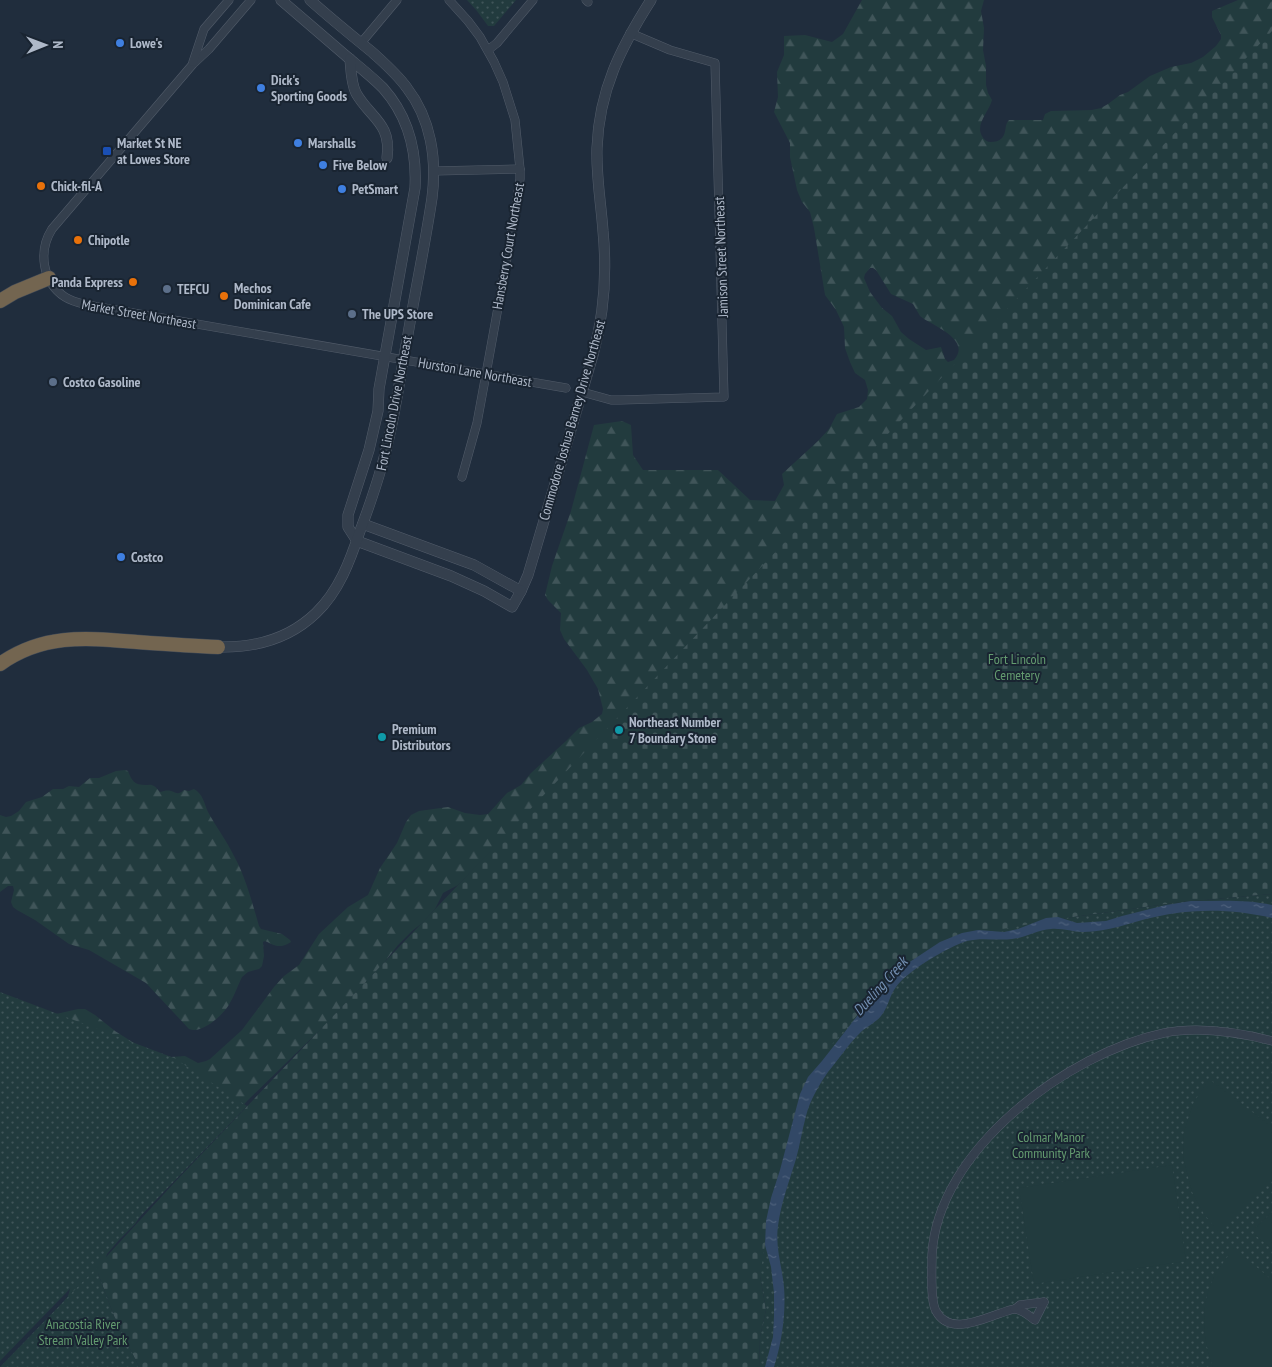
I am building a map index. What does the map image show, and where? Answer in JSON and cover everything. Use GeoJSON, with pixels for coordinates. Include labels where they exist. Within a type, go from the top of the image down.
{"type":"FeatureCollection","features":[{"type":"Feature","properties":{"kind":"highway"},"geometry":{"type":"LineString","coordinates":[[0,301],[15,292],[49,278]]}},
{"type":"Feature","properties":{"kind":"highway"},"geometry":{"type":"LineString","coordinates":[[0,664],[19,652],[48,642],[69,639],[218,647]]}},
{"type":"Feature","properties":{"kind":"street"},"geometry":{"type":"LineString","coordinates":[[192,64],[204,29],[229,0]]}},
{"type":"Feature","properties":{"kind":"street"},"geometry":{"type":"LineString","coordinates":[[49,278],[45,266],[44,252],[52,229],[192,64],[209,50],[251,0]]}},
{"type":"Feature","properties":{"kind":"street","name":"Fort Lincoln Drive Northeast"},"geometry":{"type":"LineString","coordinates":[[281,0],[382,87],[394,103],[407,129],[415,157],[413,198],[379,389],[378,411],[367,459],[348,515],[348,528],[356,542]]}},
{"type":"Feature","properties":{"kind":"street","name":"Fort Lincoln Drive Northeast"},"geometry":{"type":"LineString","coordinates":[[218,647],[257,645],[277,638],[305,622],[322,606],[335,589],[347,568],[379,480],[386,450],[432,198],[433,151],[421,112],[412,96],[395,74],[310,0]]}},
{"type":"Feature","properties":{"kind":"street"},"geometry":{"type":"LineString","coordinates":[[361,43],[397,0]]}},
{"type":"Feature","properties":{"kind":"street","name":"Hansberry Court Northeast"},"geometry":{"type":"LineString","coordinates":[[449,0],[468,21],[488,50],[503,82],[513,112],[520,168],[514,218],[477,423],[462,477]]}},
{"type":"Feature","properties":{"kind":"street"},"geometry":{"type":"LineString","coordinates":[[488,50],[497,43],[533,0]]}},
{"type":"Feature","properties":{"kind":"street","name":"Commodore Joshua Barney Drive Northeast"},"geometry":{"type":"LineString","coordinates":[[356,542],[451,576],[484,591],[512,607],[521,591],[528,575],[595,346],[604,293],[605,249],[597,170],[599,128],[603,101],[611,75],[630,33],[651,0]]}},
{"type":"Feature","properties":{"kind":"street","name":"Jamison Street Northeast"},"geometry":{"type":"LineString","coordinates":[[582,392],[611,400],[724,397],[715,63],[670,50],[630,33]]}},
{"type":"Feature","properties":{"kind":"street"},"geometry":{"type":"LineString","coordinates":[[350,59],[355,91],[386,133],[388,158]]}},
{"type":"Feature","properties":{"kind":"street"},"geometry":{"type":"LineString","coordinates":[[434,171],[520,168]]}},
{"type":"Feature","properties":{"kind":"street","name":"Market Street Northeast"},"geometry":{"type":"LineString","coordinates":[[49,278],[54,287],[66,297],[87,305],[385,356]]}},
{"type":"Feature","properties":{"kind":"street","name":"Hurston Lane Northeast"},"geometry":{"type":"LineString","coordinates":[[385,356],[566,388]]}},
{"type":"Feature","properties":{"kind":"street"},"geometry":{"type":"LineString","coordinates":[[363,524],[474,565],[521,591]]}},
{"type":"Feature","properties":{"kind":"street"},"geometry":{"type":"LineString","coordinates":[[1014,1309],[968,1324],[956,1325],[943,1320],[936,1311],[933,1300],[933,1245],[946,1199],[964,1167],[995,1130],[1014,1112],[1056,1080],[1092,1059],[1119,1047],[1164,1033],[1209,1030],[1230,1031],[1272,1041]]}},
{"type":"Feature","properties":{"kind":"green space"},"geometry":{"type":"Polygon","coordinates":[[[467,0],[516,0],[494,26],[488,26],[467,0]]]}},
{"type":"Feature","properties":{"kind":"green space"},"geometry":{"type":"Polygon","coordinates":[[[862,0],[984,0],[981,11],[984,28],[983,50],[986,66],[986,85],[992,100],[981,122],[980,132],[985,140],[992,142],[1002,138],[1009,120],[1043,120],[1045,114],[1051,111],[1101,108],[1150,76],[1171,67],[1191,63],[1203,57],[1221,39],[1221,35],[1212,17],[1212,11],[1238,0],[1272,0],[1272,49],[458,885],[443,893],[435,909],[422,923],[398,945],[383,964],[323,1027],[248,1100],[153,1198],[135,1224],[107,1254],[106,1265],[43,1330],[68,1296],[76,1268],[56,1014],[85,1009],[145,1050],[171,1057],[185,1056],[198,1063],[210,1059],[242,1030],[284,976],[299,965],[319,934],[348,907],[368,895],[380,868],[397,843],[411,815],[419,811],[448,807],[465,813],[488,814],[507,793],[521,785],[531,773],[579,728],[592,722],[602,714],[603,709],[598,689],[587,670],[564,639],[560,630],[561,613],[545,595],[552,566],[571,511],[594,425],[622,421],[631,425],[633,455],[643,470],[718,470],[750,500],[775,501],[784,485],[782,474],[829,429],[837,414],[859,407],[867,399],[868,390],[865,380],[855,373],[845,348],[844,327],[836,310],[825,295],[810,212],[802,202],[797,190],[790,157],[790,143],[774,112],[778,97],[777,72],[784,55],[784,36],[805,35],[832,42],[843,34],[862,0]],[[870,268],[864,278],[870,292],[882,308],[892,316],[901,332],[926,350],[941,347],[948,362],[954,360],[958,353],[958,347],[950,335],[920,316],[913,304],[891,294],[873,268],[870,268]]]}},
{"type":"Feature","properties":{"kind":"green space","name":"Fort Lincoln Cemetery"},"geometry":{"type":"Polygon","coordinates":[[[1272,31],[1272,894],[1181,902],[1052,920],[760,1276],[766,1310],[760,1337],[759,1367],[139,1367],[114,1316],[96,1268],[174,1183],[1272,31]]]}},
{"type":"Feature","properties":{"kind":"green space"},"geometry":{"type":"Polygon","coordinates":[[[116,771],[128,771],[132,780],[136,783],[153,785],[160,792],[171,791],[179,793],[184,790],[194,789],[199,793],[238,864],[259,926],[261,929],[282,934],[291,942],[280,946],[263,942],[264,956],[262,966],[242,977],[226,1009],[214,1021],[199,1029],[189,1029],[146,983],[89,950],[69,944],[13,907],[11,902],[13,886],[8,886],[0,892],[0,815],[11,816],[19,811],[26,802],[42,797],[53,789],[63,789],[69,786],[79,787],[90,778],[99,778],[116,771]]]}},
{"type":"Feature","properties":{"kind":"green space","name":"Colmar Manor Community Park"},"geometry":{"type":"Polygon","coordinates":[[[1272,894],[1272,1367],[759,1367],[760,1337],[766,1310],[760,1276],[774,1188],[807,1094],[828,1049],[865,1006],[954,938],[1052,920],[1181,902],[1272,894]]]}},
{"type":"Feature","properties":{"kind":"green space"},"geometry":{"type":"Polygon","coordinates":[[[0,992],[174,1058],[247,1106],[0,1361],[0,992]]]}},
{"type":"Feature","properties":{"kind":"green space"},"geometry":{"type":"Polygon","coordinates":[[[1209,1079],[1272,1127],[1272,1179],[1218,1231],[1204,1214],[1192,1192],[1183,1157],[1184,1131],[1194,1102],[1209,1079]]]}},
{"type":"Feature","properties":{"kind":"green space"},"geometry":{"type":"Polygon","coordinates":[[[1172,1165],[1186,1261],[1034,1284],[1019,1188],[1172,1165]]]}},
{"type":"Feature","properties":{"kind":"green space"},"geometry":{"type":"Polygon","coordinates":[[[1272,1212],[1272,1249],[1255,1235],[1255,1228],[1272,1212]]]}},
{"type":"Feature","properties":{"kind":"green space"},"geometry":{"type":"Polygon","coordinates":[[[1234,1248],[1272,1280],[1272,1367],[1213,1367],[1209,1356],[1204,1322],[1206,1299],[1216,1273],[1234,1248]]]}},
{"type":"Feature","properties":{"kind":"green space","name":"Anacostia River Stream Valley Park"},"geometry":{"type":"Polygon","coordinates":[[[96,1268],[114,1316],[139,1367],[0,1367],[96,1268]]]}},
{"type":"Feature","properties":{"kind":"water"},"geometry":{"type":"Polygon","coordinates":[[[1191,901],[1242,901],[1272,905],[1272,918],[1228,911],[1184,912],[1093,932],[1051,929],[1012,939],[967,941],[939,954],[918,967],[901,981],[894,990],[881,1016],[857,1036],[828,1072],[815,1093],[808,1110],[779,1217],[777,1234],[784,1297],[781,1338],[774,1367],[765,1367],[773,1337],[774,1316],[771,1267],[765,1245],[766,1221],[800,1094],[808,1077],[889,977],[940,942],[962,933],[978,930],[1004,932],[1018,929],[1046,918],[1058,917],[1077,923],[1106,921],[1166,905],[1191,901]]]}},
{"type":"Feature","properties":{"kind":"place","name":"Lowe's"},"geometry":{"type":"Point","coordinates":[120,43]}},
{"type":"Feature","properties":{"kind":"place","name":"Dick's Sporting Goods"},"geometry":{"type":"Point","coordinates":[261,88]}},
{"type":"Feature","properties":{"kind":"place","name":"Marshalls"},"geometry":{"type":"Point","coordinates":[298,143]}},
{"type":"Feature","properties":{"kind":"place","name":"Market St NE at Lowes Store"},"geometry":{"type":"Point","coordinates":[107,151]}},
{"type":"Feature","properties":{"kind":"place","name":"Five Below"},"geometry":{"type":"Point","coordinates":[323,165]}},
{"type":"Feature","properties":{"kind":"place","name":"Chick-fil-A"},"geometry":{"type":"Point","coordinates":[41,186]}},
{"type":"Feature","properties":{"kind":"place","name":"PetSmart"},"geometry":{"type":"Point","coordinates":[342,189]}},
{"type":"Feature","properties":{"kind":"place","name":"Chipotle"},"geometry":{"type":"Point","coordinates":[78,240]}},
{"type":"Feature","properties":{"kind":"place","name":"Panda Express"},"geometry":{"type":"Point","coordinates":[133,282]}},
{"type":"Feature","properties":{"kind":"place","name":"TEFCU"},"geometry":{"type":"Point","coordinates":[167,289]}},
{"type":"Feature","properties":{"kind":"place","name":"Mechos Dominican Cafe"},"geometry":{"type":"Point","coordinates":[224,296]}},
{"type":"Feature","properties":{"kind":"place","name":"The UPS Store"},"geometry":{"type":"Point","coordinates":[352,314]}},
{"type":"Feature","properties":{"kind":"place","name":"Costco Gasoline"},"geometry":{"type":"Point","coordinates":[53,382]}},
{"type":"Feature","properties":{"kind":"place","name":"Costco"},"geometry":{"type":"Point","coordinates":[121,557]}},
{"type":"Feature","properties":{"kind":"place","name":"Northeast Number 7 Boundary Stone"},"geometry":{"type":"Point","coordinates":[619,730]}},
{"type":"Feature","properties":{"kind":"place","name":"Premium Distributors"},"geometry":{"type":"Point","coordinates":[382,737]}},
{"type":"Feature","properties":{"kind":"water label","name":"Dueling Creek"},"geometry":{"type":"Point","coordinates":[880,986]}}]}
